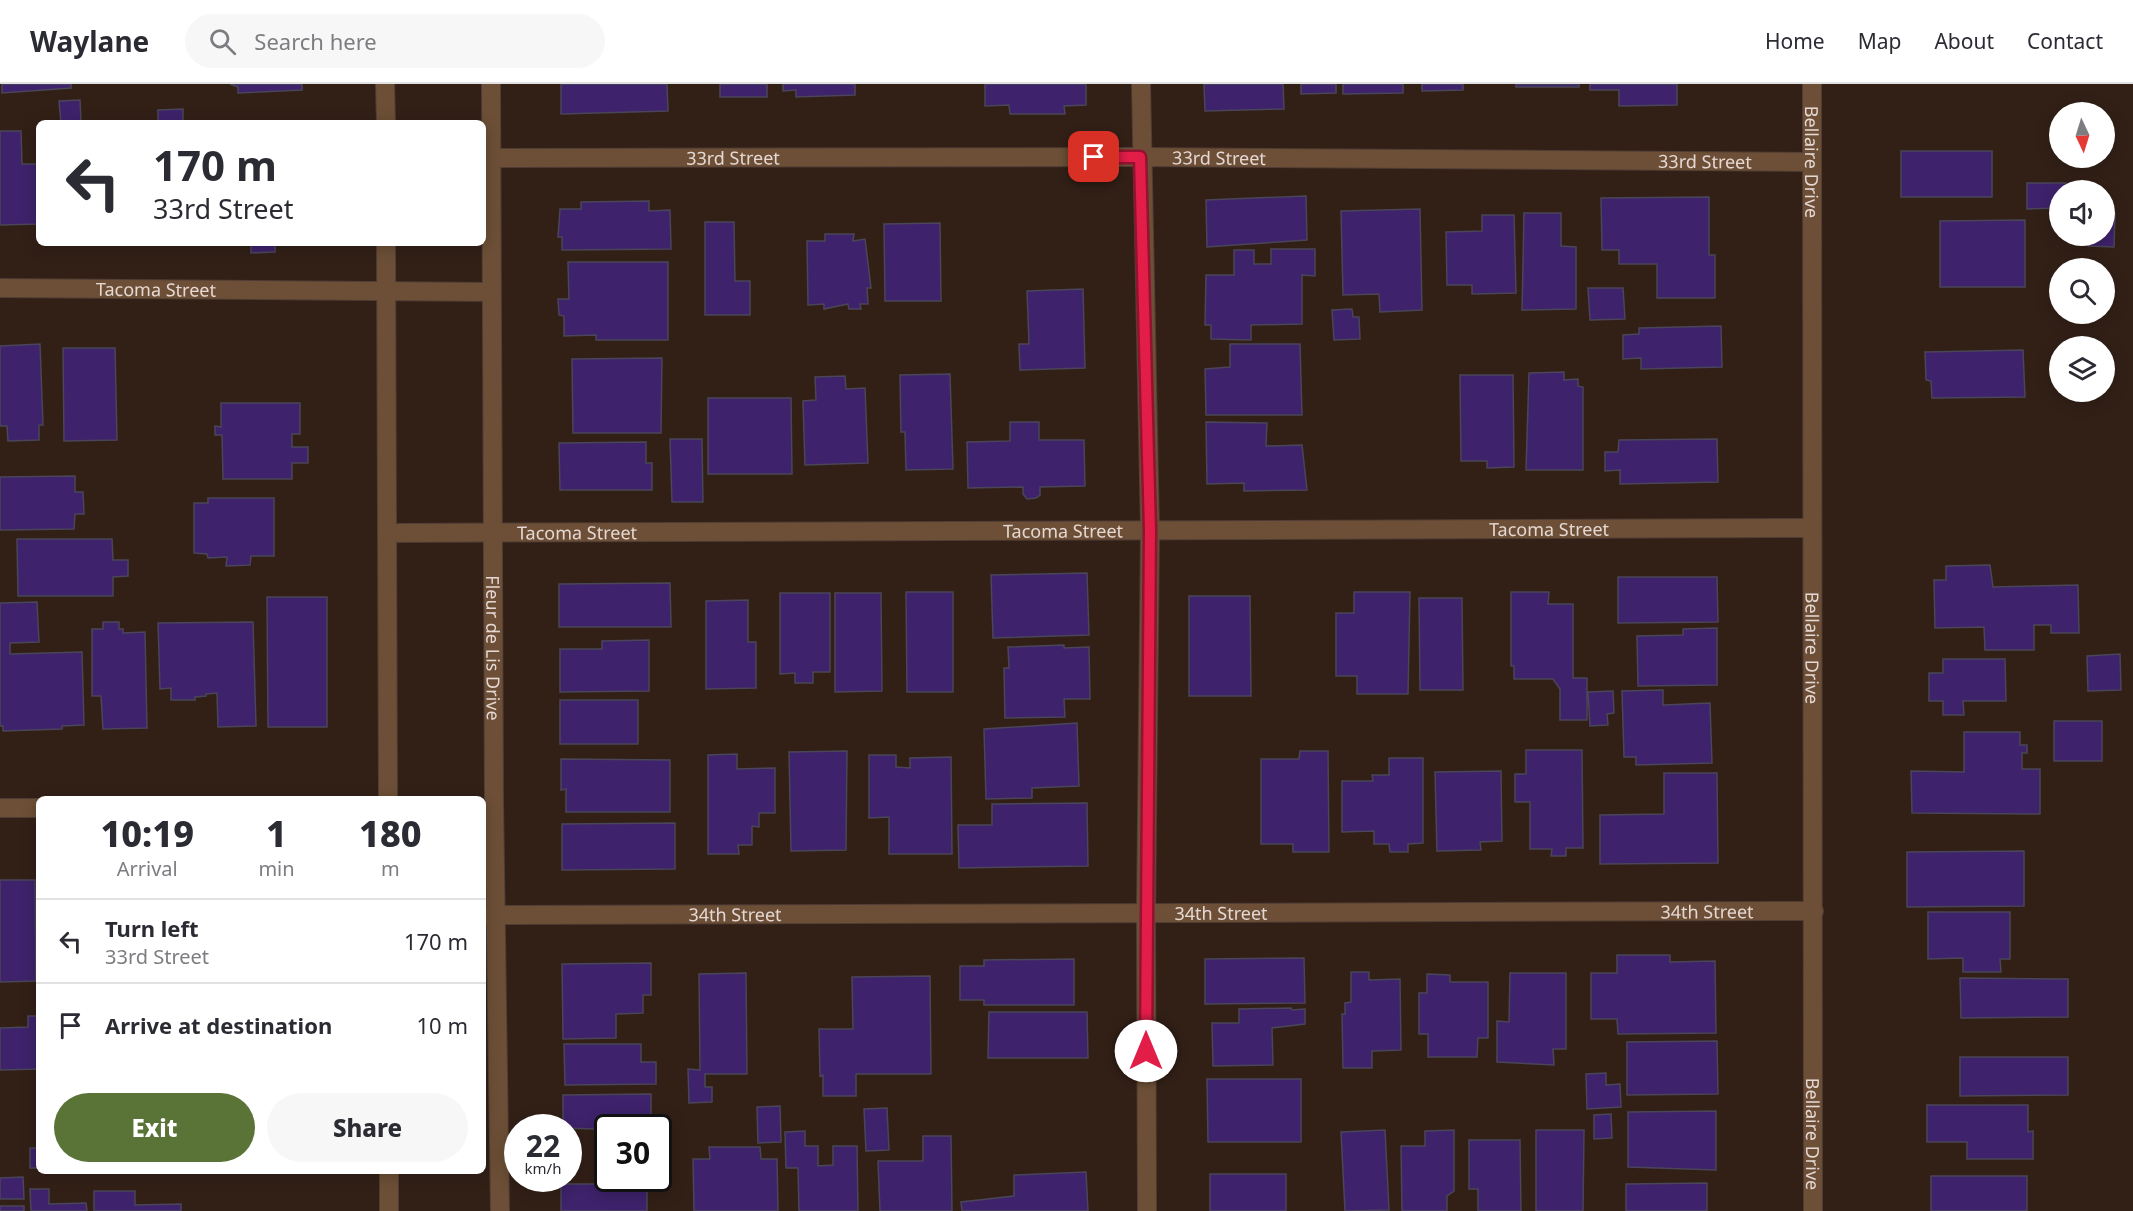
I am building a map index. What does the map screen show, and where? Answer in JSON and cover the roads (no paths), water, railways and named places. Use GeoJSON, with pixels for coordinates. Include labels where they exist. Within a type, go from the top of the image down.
{"type":"FeatureCollection","features":[{"type":"Feature","properties":{"kind":"street"},"geometry":{"type":"LineString","coordinates":[[386,84],[386,120]]}},
{"type":"Feature","properties":{"kind":"street","name":"Fleur de Lis Drive"},"geometry":{"type":"LineString","coordinates":[[491,84],[487,158],[491,292],[492,534],[488,801],[500,1211]]}},
{"type":"Feature","properties":{"kind":"street"},"geometry":{"type":"LineString","coordinates":[[1141,84],[1140,157],[1150,530],[1146,914],[1147,1211]]}},
{"type":"Feature","properties":{"kind":"street","name":"Bellaire Drive"},"geometry":{"type":"LineString","coordinates":[[1812,84],[1813,1211]]}},
{"type":"Feature","properties":{"kind":"street","name":"33rd Street"},"geometry":{"type":"LineString","coordinates":[[487,158],[1140,157],[1812,162]]}},
{"type":"Feature","properties":{"kind":"street"},"geometry":{"type":"LineString","coordinates":[[386,246],[388,796]]}},
{"type":"Feature","properties":{"kind":"street","name":"Tacoma Street"},"geometry":{"type":"LineString","coordinates":[[0,288],[491,292]]}},
{"type":"Feature","properties":{"kind":"street","name":"Tacoma Street"},"geometry":{"type":"LineString","coordinates":[[387,533],[1812,528]]}},
{"type":"Feature","properties":{"kind":"street"},"geometry":{"type":"LineString","coordinates":[[0,808],[36,808]]}},
{"type":"Feature","properties":{"kind":"street","name":"34th Street"},"geometry":{"type":"LineString","coordinates":[[490,915],[1814,911]]}},
{"type":"Feature","properties":{"kind":"street"},"geometry":{"type":"LineString","coordinates":[[389,1174],[389,1211]]}}]}
